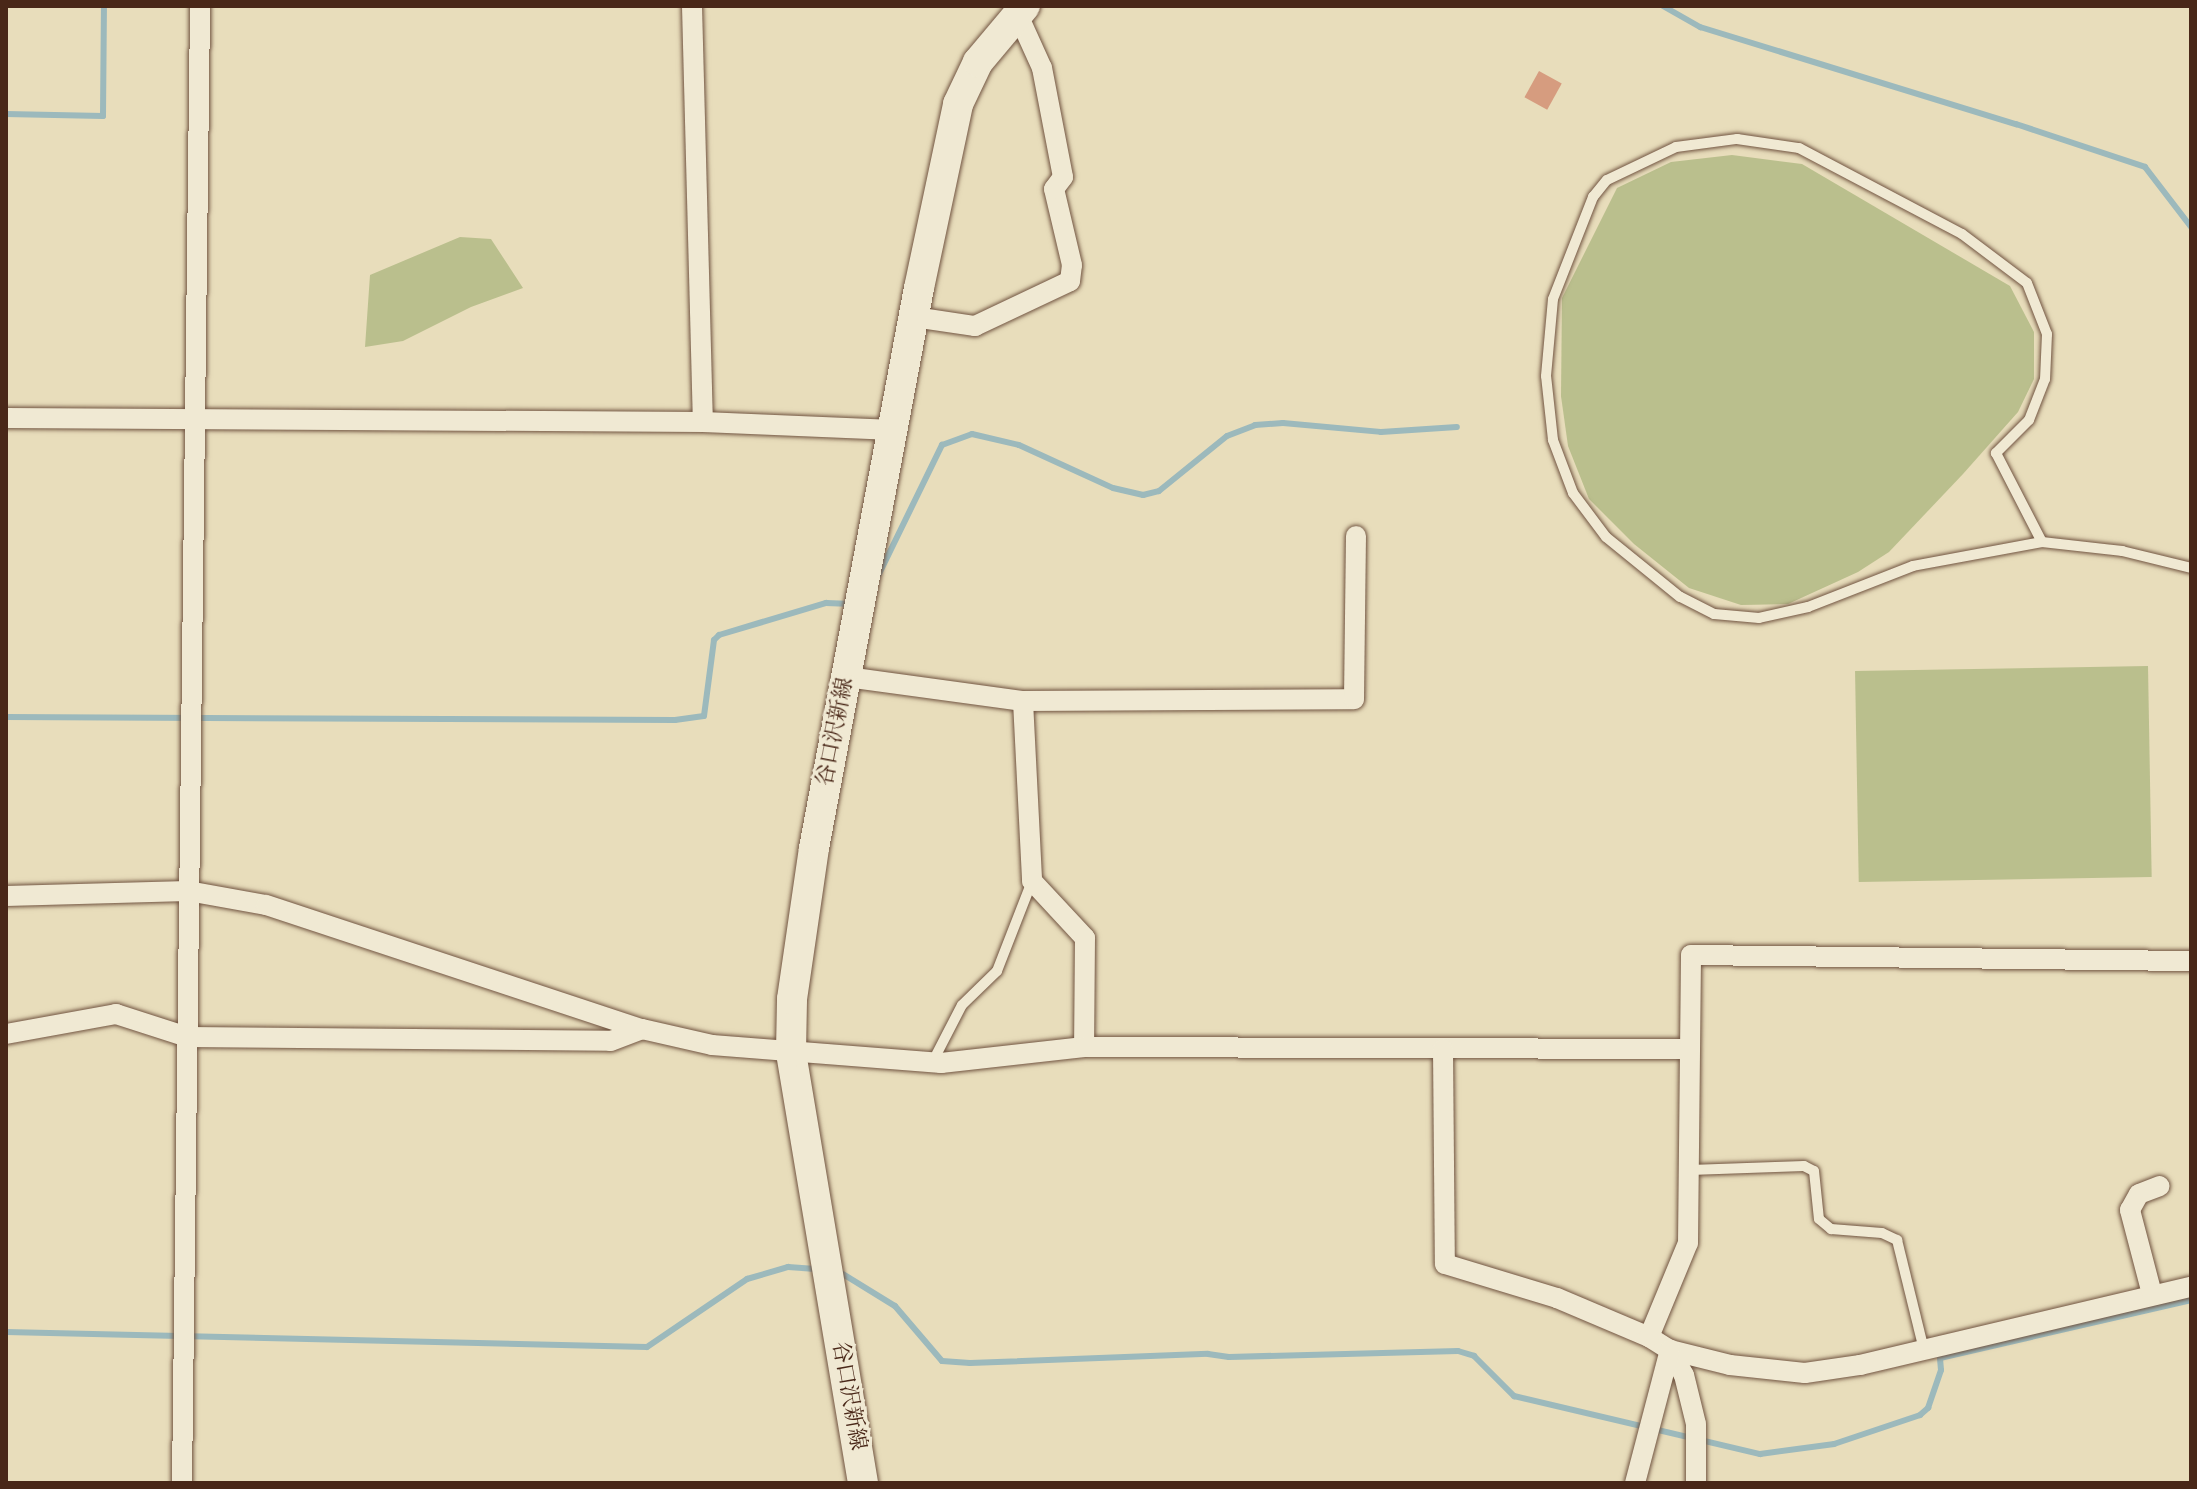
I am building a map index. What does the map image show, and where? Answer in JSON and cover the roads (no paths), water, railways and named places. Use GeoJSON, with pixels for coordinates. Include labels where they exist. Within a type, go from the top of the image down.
{"type":"FeatureCollection","features":[{"type":"Feature","properties":{"kind":"main road","name":"谷口沢新線"},"geometry":{"type":"LineString","coordinates":[[863,1483],[791,1052],[792,999],[814,848],[914,317],[958,104],[978,62],[1019,8]]}},
{"type":"Feature","properties":{"kind":"street"},"geometry":{"type":"LineString","coordinates":[[182,1483],[200,6]]}},
{"type":"Feature","properties":{"kind":"street"},"geometry":{"type":"LineString","coordinates":[[692,6],[703,422]]}},
{"type":"Feature","properties":{"kind":"street"},"geometry":{"type":"LineString","coordinates":[[914,317],[975,326],[1070,281],[1072,265],[1054,189],[1063,177],[1042,68],[1019,8]]}},
{"type":"Feature","properties":{"kind":"street"},"geometry":{"type":"LineString","coordinates":[[6,418],[703,422],[894,430]]}},
{"type":"Feature","properties":{"kind":"street"},"geometry":{"type":"LineString","coordinates":[[847,677],[1023,701],[1354,699],[1356,536]]}},
{"type":"Feature","properties":{"kind":"street"},"geometry":{"type":"LineString","coordinates":[[1023,701],[1032,881],[1085,938],[1084,1047]]}},
{"type":"Feature","properties":{"kind":"street"},"geometry":{"type":"LineString","coordinates":[[6,896],[188,891],[266,905],[642,1029],[712,1045],[932,1063],[1084,1047],[1687,1049]]}},
{"type":"Feature","properties":{"kind":"street"},"geometry":{"type":"LineString","coordinates":[[1649,1337],[1688,1243],[1687,1049],[1691,955],[2191,961]]}},
{"type":"Feature","properties":{"kind":"street"},"geometry":{"type":"LineString","coordinates":[[6,1034],[116,1014],[187,1037],[611,1041],[642,1029]]}},
{"type":"Feature","properties":{"kind":"street"},"geometry":{"type":"LineString","coordinates":[[1443,1049],[1445,1264],[1557,1298],[1649,1337],[1670,1350],[1730,1365],[1805,1373],[1924,1350],[2191,1287]]}},
{"type":"Feature","properties":{"kind":"street"},"geometry":{"type":"LineString","coordinates":[[2152,1294],[2130,1210],[2139,1194],[2160,1186]]}},
{"type":"Feature","properties":{"kind":"street"},"geometry":{"type":"LineString","coordinates":[[1635,1483],[1670,1350]]}},
{"type":"Feature","properties":{"kind":"street"},"geometry":{"type":"LineString","coordinates":[[1670,1350],[1684,1375],[1696,1424],[1696,1483]]}},
{"type":"Feature","properties":{"kind":"lane"},"geometry":{"type":"LineString","coordinates":[[2042,542],[1996,453],[2029,420],[2045,379],[2047,334],[2027,283],[2003,262],[1881,189],[1799,148],[1737,139],[1676,147],[1607,180],[1593,197],[1553,299],[1546,376],[1553,440],[1573,493],[1606,537],[1680,597],[1714,614],[1759,618],[1808,607],[1913,566],[2042,542],[2122,551],[2191,568]]}},
{"type":"Feature","properties":{"kind":"lane"},"geometry":{"type":"LineString","coordinates":[[932,1063],[962,1005],[997,971],[1032,881]]}},
{"type":"Feature","properties":{"kind":"lane"},"geometry":{"type":"LineString","coordinates":[[1690,1170],[1804,1166],[1814,1171],[1819,1219],[1831,1229],[1882,1233],[1897,1240],[1924,1350]]}},
{"type":"Feature","properties":{"kind":"waterway"},"geometry":{"type":"LineString","coordinates":[[6,114],[103,116],[104,6]]}},
{"type":"Feature","properties":{"kind":"waterway"},"geometry":{"type":"LineString","coordinates":[[1663,6],[1700,27],[2145,167],[2191,227]]}},
{"type":"Feature","properties":{"kind":"waterway"},"geometry":{"type":"LineString","coordinates":[[879,574],[942,445],[972,434],[1019,445],[1113,488],[1143,495],[1159,491],[1227,436],[1255,425],[1283,423],[1381,432],[1457,427]]}},
{"type":"Feature","properties":{"kind":"waterway"},"geometry":{"type":"LineString","coordinates":[[6,717],[675,720],[704,716],[714,640],[719,635],[826,603],[852,604]]}},
{"type":"Feature","properties":{"kind":"waterway"},"geometry":{"type":"LineString","coordinates":[[6,1332],[647,1347],[747,1279],[788,1267],[819,1269]]}},
{"type":"Feature","properties":{"kind":"waterway"},"geometry":{"type":"LineString","coordinates":[[838,1271],[895,1306],[942,1361],[970,1363],[1208,1354],[1229,1357],[1458,1351],[1474,1356],[1514,1396],[1760,1454],[1834,1444],[1920,1415],[1928,1408],[1941,1370],[1940,1358],[2191,1300]]}}]}
